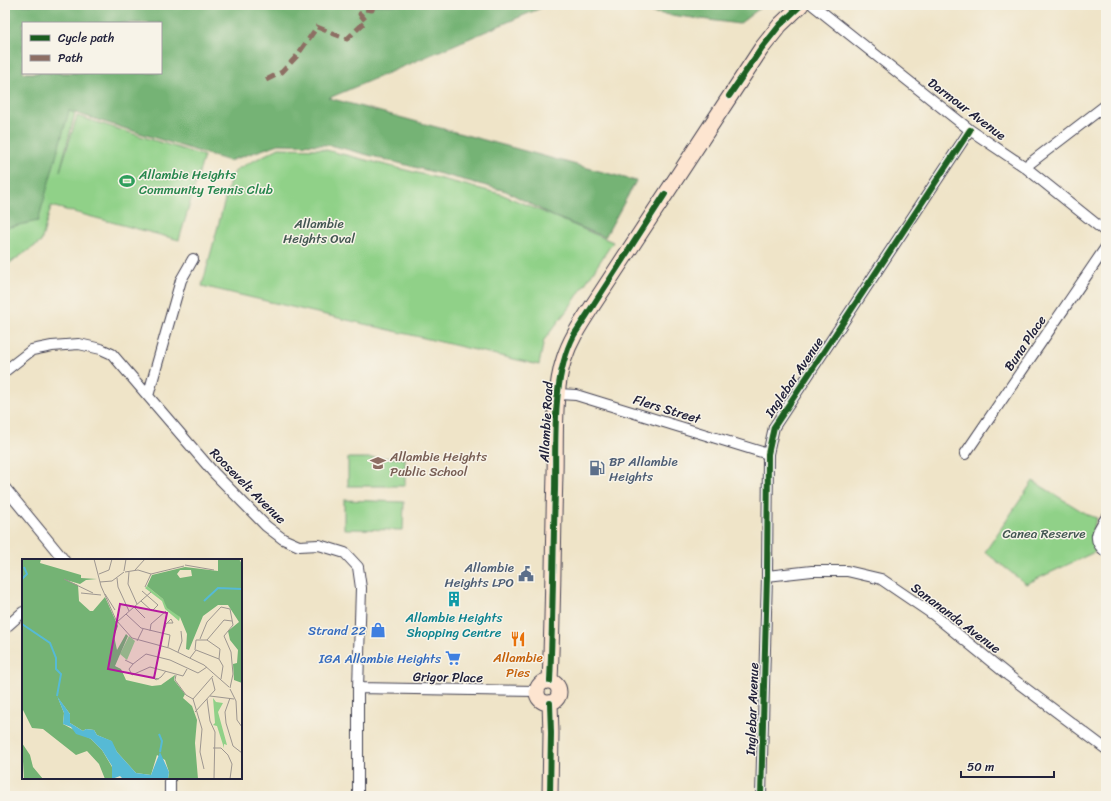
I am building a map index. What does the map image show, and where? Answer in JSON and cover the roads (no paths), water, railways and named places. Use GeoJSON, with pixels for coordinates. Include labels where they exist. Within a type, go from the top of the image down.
{"type":"FeatureCollection","features":[{"type":"Feature","properties":{"kind":"main road","name":"Allambie Road"},"geometry":{"type":"LineString","coordinates":[[550,681],[556,415],[560,376],[566,353],[574,335],[591,308],[761,49],[780,25],[801,5]]}},
{"type":"Feature","properties":{"kind":"main road"},"geometry":{"type":"LineString","coordinates":[[550,681],[556,684],[560,690],[556,700],[550,704],[540,700],[537,694],[538,688],[542,682],[550,681]]}},
{"type":"Feature","properties":{"kind":"main road"},"geometry":{"type":"LineString","coordinates":[[550,704],[550,796]]}},
{"type":"Feature","properties":{"kind":"street","name":"Darmour Avenue"},"geometry":{"type":"LineString","coordinates":[[813,5],[970,130],[1025,167],[1106,232]]}},
{"type":"Feature","properties":{"kind":"street"},"geometry":{"type":"LineString","coordinates":[[1025,167],[1106,105]]}},
{"type":"Feature","properties":{"kind":"street","name":"Inglebar Avenue"},"geometry":{"type":"LineString","coordinates":[[761,796],[767,576],[768,454],[774,427],[970,130]]}},
{"type":"Feature","properties":{"kind":"street","name":"Buna Place"},"geometry":{"type":"LineString","coordinates":[[965,454],[1106,248]]}},
{"type":"Feature","properties":{"kind":"street"},"geometry":{"type":"LineString","coordinates":[[148,396],[181,280],[193,259]]}},
{"type":"Feature","properties":{"kind":"street","name":"Roosevelt Avenue"},"geometry":{"type":"LineString","coordinates":[[5,371],[32,350],[52,346],[79,344],[102,349],[112,354],[214,473],[266,526],[283,539],[300,546],[319,544],[345,553],[358,567],[361,588],[358,688],[358,796]]}},
{"type":"Feature","properties":{"kind":"street","name":"Flers Street"},"geometry":{"type":"LineString","coordinates":[[558,394],[576,395],[768,454]]}},
{"type":"Feature","properties":{"kind":"street"},"geometry":{"type":"LineString","coordinates":[[5,488],[63,559]]}},
{"type":"Feature","properties":{"kind":"street"},"geometry":{"type":"LineString","coordinates":[[1106,518],[1098,531],[1097,539],[1100,547],[1106,552]]}},
{"type":"Feature","properties":{"kind":"street","name":"Sanananda Avenue"},"geometry":{"type":"LineString","coordinates":[[767,576],[812,571],[847,571],[881,579],[934,615],[1009,676],[1106,749]]}},
{"type":"Feature","properties":{"kind":"street"},"geometry":{"type":"LineString","coordinates":[[5,628],[22,613]]}},
{"type":"Feature","properties":{"kind":"street","name":"Grigor Place"},"geometry":{"type":"LineString","coordinates":[[358,688],[537,691]]}},
{"type":"Feature","properties":{"kind":"street"},"geometry":{"type":"LineString","coordinates":[[170,779],[170,796]]}},
{"type":"Feature","properties":{"kind":"place","name":"Allambie Heights Community Tennis Club"},"geometry":{"type":"Point","coordinates":[127,181]}},
{"type":"Feature","properties":{"kind":"place","name":"Allambie Heights Public School"},"geometry":{"type":"Point","coordinates":[378,463]}},
{"type":"Feature","properties":{"kind":"place","name":"BP Allambie Heights"},"geometry":{"type":"Point","coordinates":[597,468]}},
{"type":"Feature","properties":{"kind":"place","name":"Allambie Heights LPO"},"geometry":{"type":"Point","coordinates":[526,574]}},
{"type":"Feature","properties":{"kind":"place","name":"Allambie Heights Shopping Centre"},"geometry":{"type":"Point","coordinates":[454,599]}},
{"type":"Feature","properties":{"kind":"place","name":"Strand 22"},"geometry":{"type":"Point","coordinates":[378,630]}},
{"type":"Feature","properties":{"kind":"place","name":"Allambie Pies"},"geometry":{"type":"Point","coordinates":[518,639]}},
{"type":"Feature","properties":{"kind":"place","name":"IGA Allambie Heights"},"geometry":{"type":"Point","coordinates":[453,658]}},
{"type":"Feature","properties":{"kind":"park label","name":"Allambie Heights Oval"},"geometry":{"type":"Point","coordinates":[319,230]}},
{"type":"Feature","properties":{"kind":"park label","name":"Canea Reserve"},"geometry":{"type":"Point","coordinates":[1044,533]}}]}
